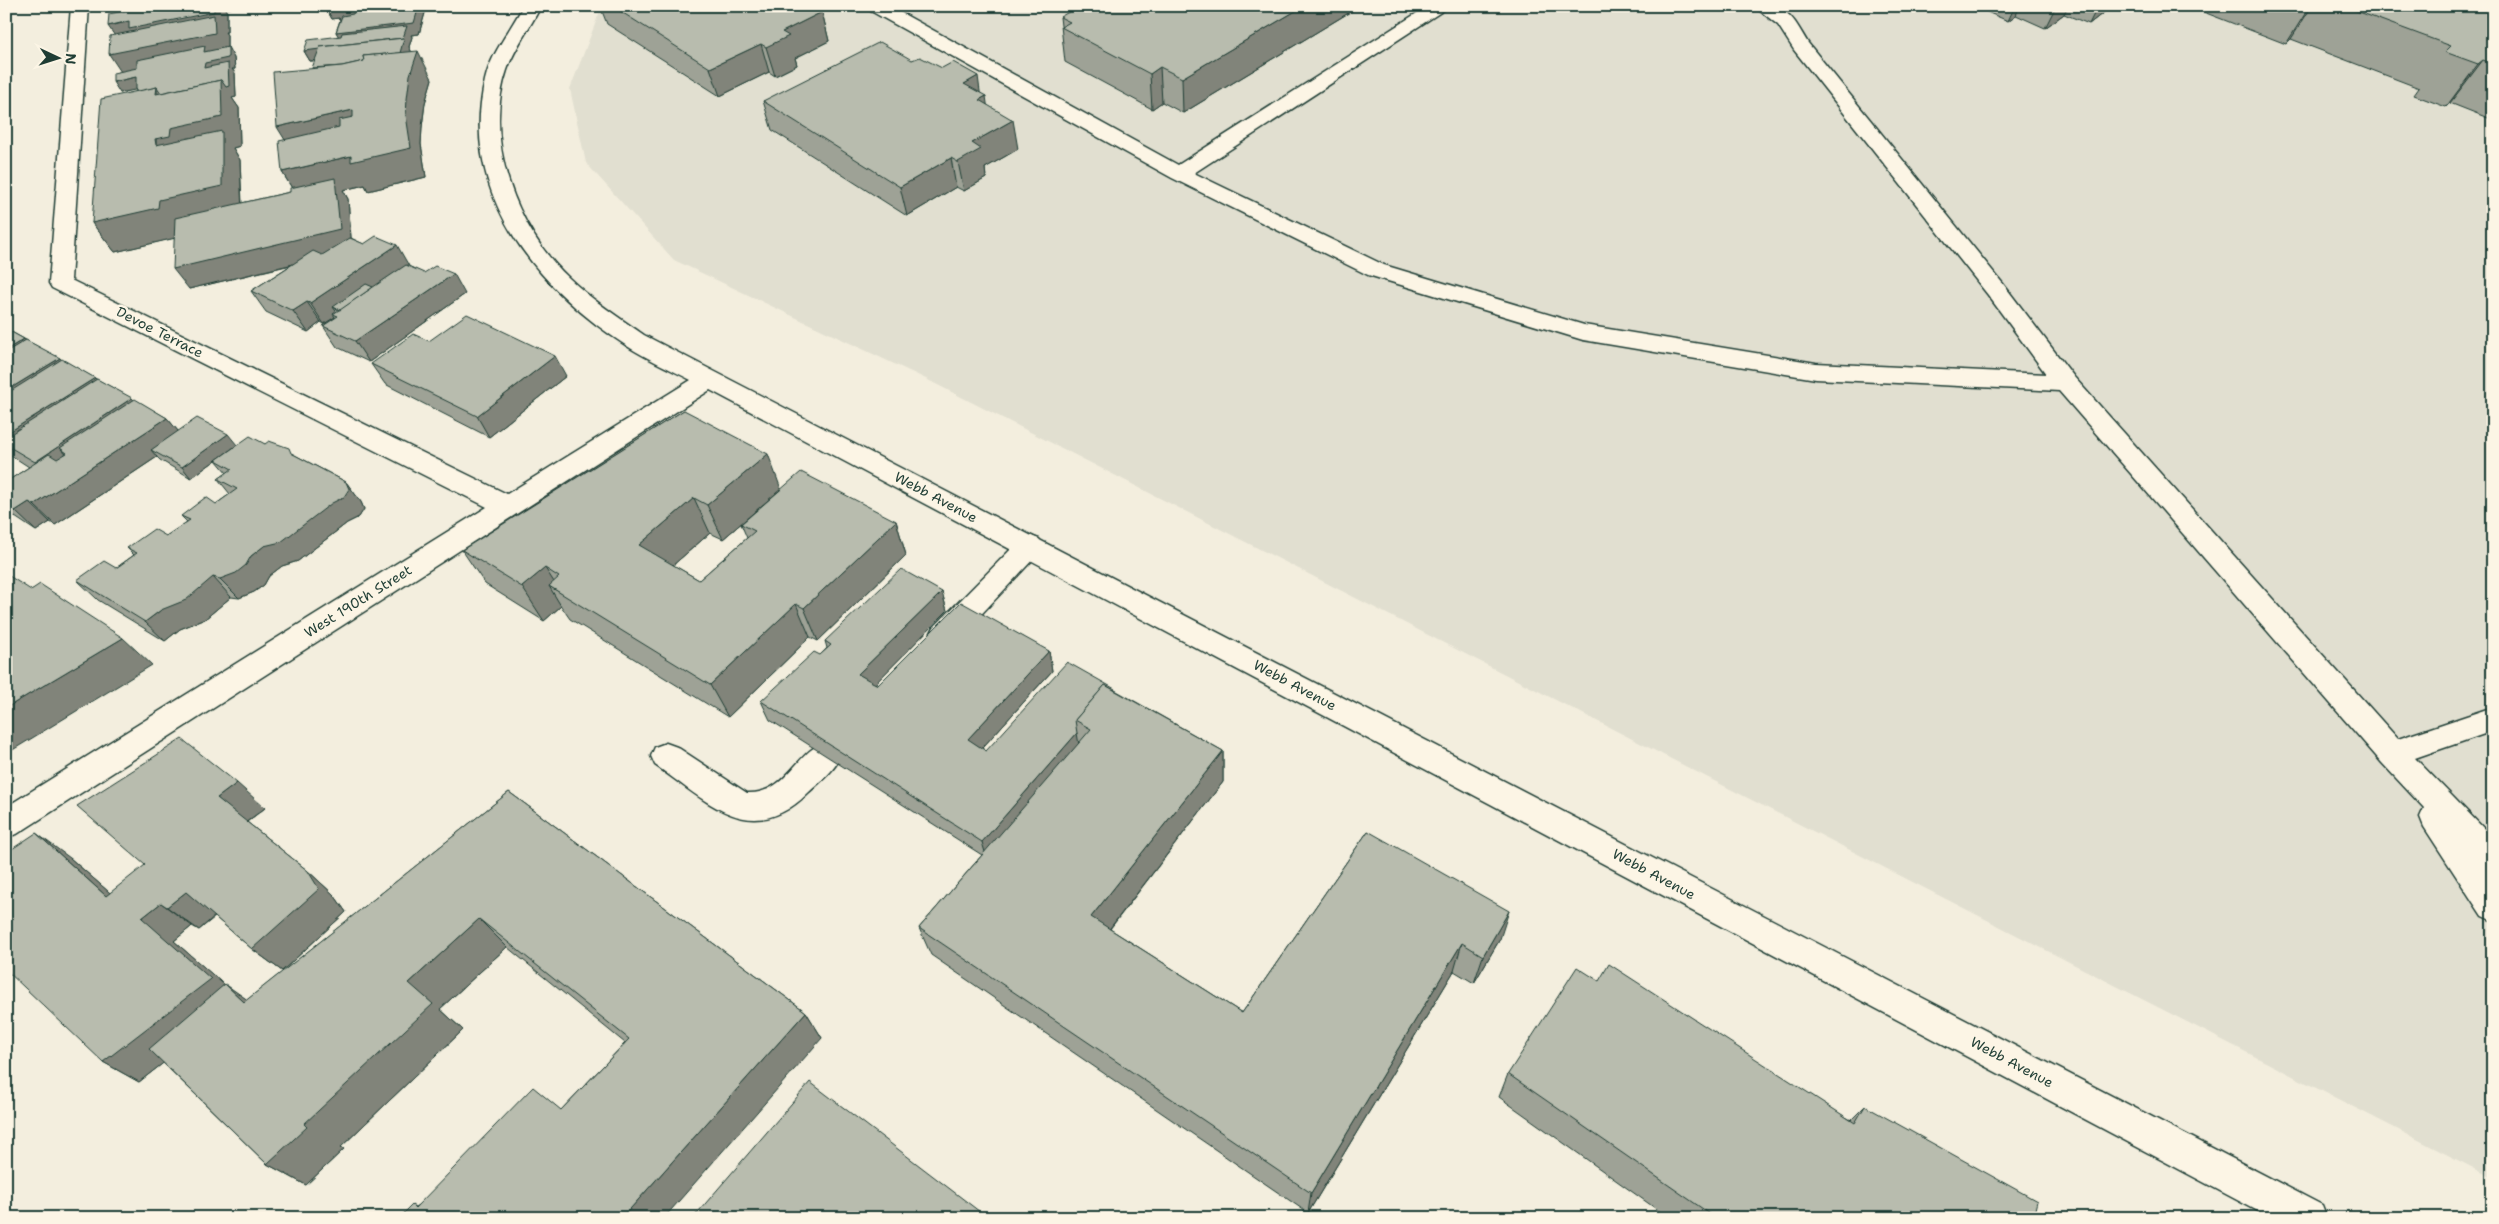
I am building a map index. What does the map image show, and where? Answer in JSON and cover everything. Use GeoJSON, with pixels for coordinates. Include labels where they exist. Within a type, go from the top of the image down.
{"type":"FeatureCollection","features":[{"type":"Feature","properties":{"kind":"street","name":"Devoe Terrace"},"geometry":{"type":"LineString","coordinates":[[80,6],[60,283],[508,506]]}},
{"type":"Feature","properties":{"kind":"street","name":"Webb Avenue"},"geometry":{"type":"LineString","coordinates":[[532,6],[507,46],[495,80],[489,126],[495,173],[513,218],[540,260],[582,302],[636,340],[2309,1218]]}},
{"type":"Feature","properties":{"kind":"street"},"geometry":{"type":"LineString","coordinates":[[875,6],[1179,174],[1376,270],[1583,332],[1816,371],[2066,383]]}},
{"type":"Feature","properties":{"kind":"street"},"geometry":{"type":"LineString","coordinates":[[1179,174],[1441,6]]}},
{"type":"Feature","properties":{"kind":"street"},"geometry":{"type":"LineString","coordinates":[[1763,6],[1784,21],[1801,46],[1996,290],[2066,383],[2392,754],[2493,860]]}},
{"type":"Feature","properties":{"kind":"street","name":"West 190th Street"},"geometry":{"type":"LineString","coordinates":[[6,824],[710,379]]}},
{"type":"Feature","properties":{"kind":"street"},"geometry":{"type":"LineString","coordinates":[[927,652],[1030,546]]}},
{"type":"Feature","properties":{"kind":"street"},"geometry":{"type":"LineString","coordinates":[[2392,754],[2493,719]]}},
{"type":"Feature","properties":{"kind":"street"},"geometry":{"type":"LineString","coordinates":[[2392,754],[2493,906]]}},
{"type":"Feature","properties":{"kind":"street"},"geometry":{"type":"LineString","coordinates":[[666,756],[727,798],[745,806],[764,807],[785,796],[826,756]]}},
{"type":"Feature","properties":{"kind":"shaded area"},"geometry":{"type":"Polygon","coordinates":[[[602,6],[2493,6],[2493,1178],[926,379],[674,260],[586,163],[570,89],[602,6]]]}},
{"type":"Feature","properties":{"kind":"building"},"geometry":{"type":"Polygon","coordinates":[[[146,6],[214,6],[214,12],[129,29],[129,21],[108,26],[109,14],[146,6]]]}},
{"type":"Feature","properties":{"kind":"building"},"geometry":{"type":"Polygon","coordinates":[[[390,6],[419,6],[414,23],[336,32],[342,16],[353,14],[355,10],[390,6]]]}},
{"type":"Feature","properties":{"kind":"building"},"geometry":{"type":"Polygon","coordinates":[[[612,6],[812,6],[822,12],[782,32],[789,36],[766,47],[761,44],[710,68],[612,6]]]}},
{"type":"Feature","properties":{"kind":"building"},"geometry":{"type":"Polygon","coordinates":[[[1079,6],[1304,6],[1182,78],[1160,67],[1150,74],[1061,27],[1070,22],[1060,17],[1079,6]]]}},
{"type":"Feature","properties":{"kind":"building"},"geometry":{"type":"Polygon","coordinates":[[[2343,6],[2493,6],[2493,64],[2483,60],[2478,64],[2445,52],[2451,46],[2343,6]]]}},
{"type":"Feature","properties":{"kind":"building"},"geometry":{"type":"Polygon","coordinates":[[[214,15],[215,33],[109,54],[110,36],[214,15]]]}},
{"type":"Feature","properties":{"kind":"building"},"geometry":{"type":"Polygon","coordinates":[[[407,26],[403,38],[320,47],[320,49],[304,51],[308,40],[341,36],[342,33],[407,26]]]}},
{"type":"Feature","properties":{"kind":"building"},"geometry":{"type":"Polygon","coordinates":[[[404,38],[400,53],[363,56],[364,61],[342,66],[312,68],[320,47],[404,38]]]}},
{"type":"Feature","properties":{"kind":"building"},"geometry":{"type":"Polygon","coordinates":[[[880,42],[912,60],[920,57],[942,68],[953,62],[978,76],[964,84],[986,96],[979,100],[1013,120],[972,143],[981,149],[958,162],[951,158],[900,187],[763,101],[880,42]]]}},
{"type":"Feature","properties":{"kind":"building"},"geometry":{"type":"Polygon","coordinates":[[[205,46],[204,52],[228,47],[228,58],[205,63],[204,68],[228,63],[229,86],[226,87],[221,80],[161,93],[157,87],[136,92],[136,77],[113,82],[113,73],[137,68],[137,60],[205,46]]]}},
{"type":"Feature","properties":{"kind":"building"},"geometry":{"type":"Polygon","coordinates":[[[418,51],[410,75],[407,99],[406,115],[411,148],[351,162],[351,156],[282,172],[279,141],[339,127],[339,120],[353,117],[353,110],[277,127],[273,72],[342,66],[364,61],[363,56],[418,51]]]}},
{"type":"Feature","properties":{"kind":"building"},"geometry":{"type":"Polygon","coordinates":[[[221,80],[222,117],[171,128],[170,136],[155,139],[156,145],[222,131],[222,186],[159,200],[158,208],[92,223],[101,99],[157,87],[156,94],[221,80]]]}},
{"type":"Feature","properties":{"kind":"building"},"geometry":{"type":"Polygon","coordinates":[[[335,178],[340,229],[173,269],[175,218],[290,192],[290,188],[335,178]]]}},
{"type":"Feature","properties":{"kind":"building"},"geometry":{"type":"Polygon","coordinates":[[[376,236],[397,245],[310,303],[307,302],[293,311],[251,291],[313,251],[322,255],[350,238],[364,244],[376,236]]]}},
{"type":"Feature","properties":{"kind":"building"},"geometry":{"type":"Polygon","coordinates":[[[406,265],[424,273],[435,266],[454,274],[355,341],[323,326],[338,316],[333,314],[406,265]]]}},
{"type":"Feature","properties":{"kind":"building"},"geometry":{"type":"Polygon","coordinates":[[[366,284],[373,287],[340,310],[333,307],[366,284]]]}},
{"type":"Feature","properties":{"kind":"building"},"geometry":{"type":"Polygon","coordinates":[[[467,314],[555,356],[477,416],[371,364],[413,334],[429,341],[467,314]]]}},
{"type":"Feature","properties":{"kind":"building"},"geometry":{"type":"Polygon","coordinates":[[[6,329],[24,339],[6,350],[6,329]]]}},
{"type":"Feature","properties":{"kind":"building"},"geometry":{"type":"Polygon","coordinates":[[[26,340],[60,358],[6,391],[6,352],[26,340]]]}},
{"type":"Feature","properties":{"kind":"building"},"geometry":{"type":"Polygon","coordinates":[[[62,359],[95,378],[6,434],[6,394],[62,359]]]}},
{"type":"Feature","properties":{"kind":"building"},"geometry":{"type":"Polygon","coordinates":[[[97,379],[132,398],[35,462],[6,445],[6,437],[97,379]]]}},
{"type":"Feature","properties":{"kind":"building"},"geometry":{"type":"Polygon","coordinates":[[[135,399],[167,418],[34,505],[29,502],[15,511],[6,505],[6,482],[49,454],[57,459],[67,453],[60,448],[135,399]]]}},
{"type":"Feature","properties":{"kind":"building"},"geometry":{"type":"Polygon","coordinates":[[[684,410],[768,454],[707,505],[694,498],[639,545],[699,580],[755,531],[741,524],[801,472],[896,521],[804,608],[796,604],[710,685],[549,586],[559,577],[545,568],[522,587],[462,550],[684,410]]]}},
{"type":"Feature","properties":{"kind":"building"},"geometry":{"type":"Polygon","coordinates":[[[197,418],[228,434],[182,467],[151,450],[197,418]]]}},
{"type":"Feature","properties":{"kind":"building"},"geometry":{"type":"Polygon","coordinates":[[[250,436],[265,444],[269,441],[289,448],[291,453],[346,482],[349,489],[344,497],[332,503],[281,542],[264,546],[251,556],[246,565],[236,573],[220,579],[213,577],[186,600],[161,610],[145,622],[77,580],[104,561],[116,568],[137,553],[127,548],[154,529],[166,536],[190,520],[181,516],[206,497],[216,504],[237,489],[218,479],[232,469],[216,460],[250,436]]]}},
{"type":"Feature","properties":{"kind":"building"},"geometry":{"type":"Polygon","coordinates":[[[901,569],[942,592],[858,674],[872,682],[878,685],[961,602],[1049,651],[968,739],[986,751],[1067,662],[1115,689],[1105,685],[1075,720],[1077,733],[982,842],[761,701],[814,652],[820,655],[831,645],[825,641],[901,569]]]}},
{"type":"Feature","properties":{"kind":"building"},"geometry":{"type":"Polygon","coordinates":[[[6,574],[31,590],[40,584],[123,638],[6,708],[6,574]]]}},
{"type":"Feature","properties":{"kind":"building"},"geometry":{"type":"Polygon","coordinates":[[[1105,685],[1223,751],[1091,917],[1242,1013],[1368,831],[1509,911],[1483,956],[1462,943],[1311,1193],[919,928],[1091,729],[1075,720],[1105,685]]]}},
{"type":"Feature","properties":{"kind":"building"},"geometry":{"type":"Polygon","coordinates":[[[182,739],[237,783],[217,798],[308,871],[319,889],[252,949],[186,892],[167,907],[161,903],[142,918],[211,979],[103,1062],[6,970],[6,853],[36,833],[106,896],[145,865],[77,806],[182,739]]]}},
{"type":"Feature","properties":{"kind":"building"},"geometry":{"type":"Polygon","coordinates":[[[509,792],[806,1012],[622,1218],[399,1218],[412,1205],[415,1208],[533,1087],[561,1110],[629,1039],[479,919],[409,983],[433,1004],[304,1124],[307,1127],[267,1164],[149,1049],[225,984],[244,1002],[509,792]]]}},
{"type":"Feature","properties":{"kind":"building"},"geometry":{"type":"Polygon","coordinates":[[[1609,964],[1855,1123],[1865,1106],[2037,1201],[2033,1218],[1716,1218],[1508,1074],[1577,967],[1599,981],[1609,964]]]}},
{"type":"Feature","properties":{"kind":"building"},"geometry":{"type":"Polygon","coordinates":[[[810,1082],[988,1218],[693,1218],[810,1082]]]}}]}
